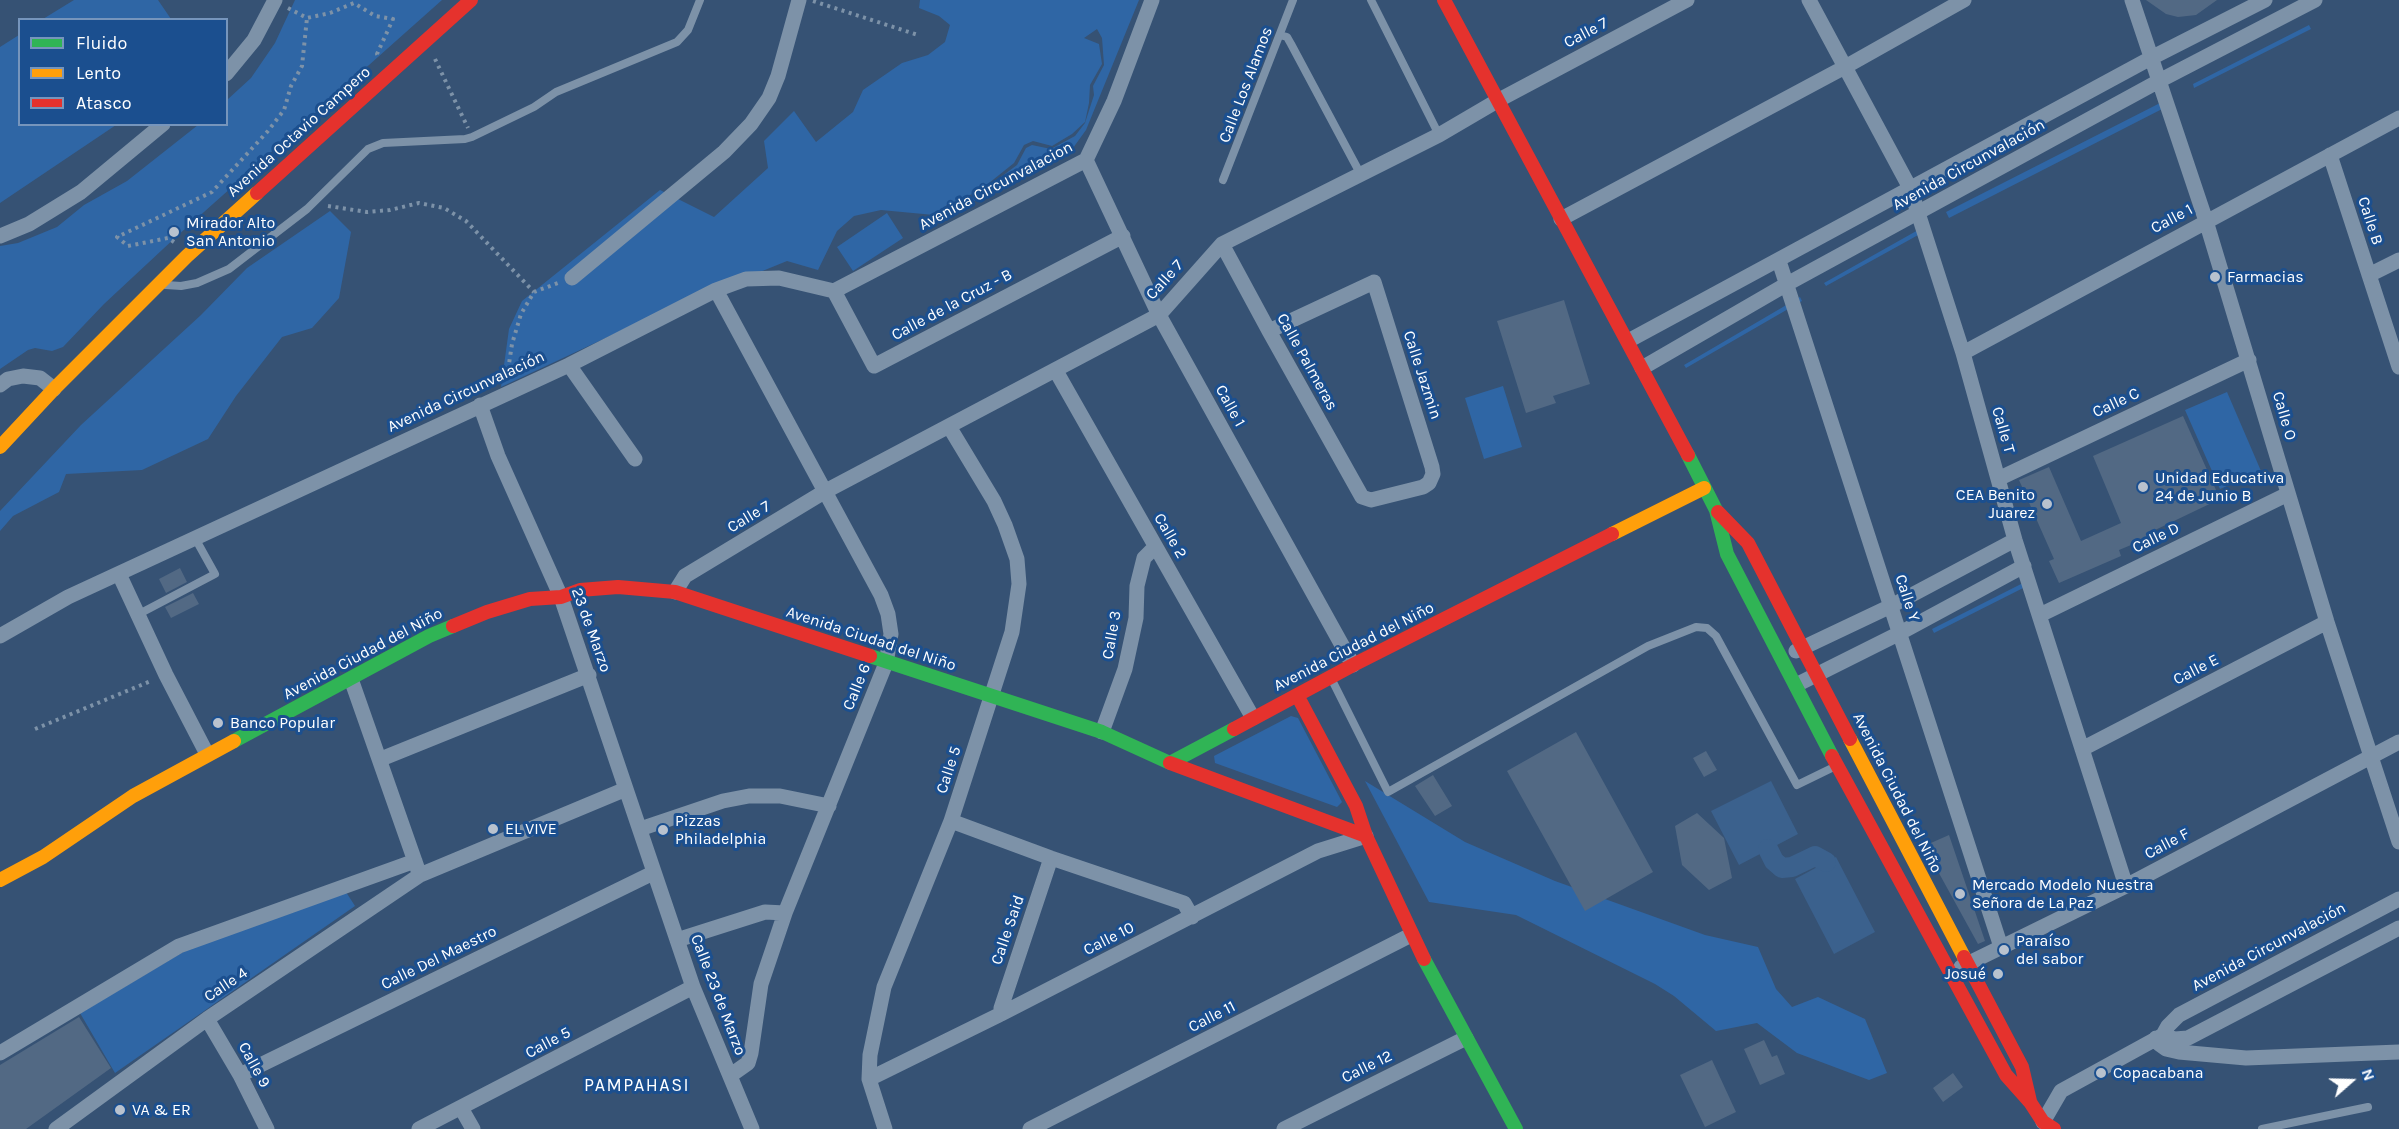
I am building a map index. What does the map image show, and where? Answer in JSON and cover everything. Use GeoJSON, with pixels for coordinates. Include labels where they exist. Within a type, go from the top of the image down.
{"type":"FeatureCollection","features":[{"type":"Feature","properties":{"kind":"main road","name":"Avenida Octavio Campero"},"geometry":{"type":"LineString","coordinates":[[0,447],[158,284],[471,0]]}},
{"type":"Feature","properties":{"kind":"main road"},"geometry":{"type":"LineString","coordinates":[[1444,0],[1628,341],[1704,488]]}},
{"type":"Feature","properties":{"kind":"main road","name":"Avenida Ciudad del Niño"},"geometry":{"type":"LineString","coordinates":[[0,880],[44,856],[133,796],[429,636],[487,612],[530,599],[561,597],[580,590],[618,587],[675,592],[1102,732],[1170,764],[1353,665],[1704,488],[1716,510],[1727,554],[1837,765],[2006,1075],[2030,1102],[2045,1127]]}},
{"type":"Feature","properties":{"kind":"main road","name":"Avenida Ciudad del Niño"},"geometry":{"type":"LineString","coordinates":[[1716,510],[1748,543],[2022,1067],[2030,1102]]}},
{"type":"Feature","properties":{"kind":"main road"},"geometry":{"type":"LineString","coordinates":[[1297,695],[1356,806],[1366,836],[1411,935],[1516,1129]]}},
{"type":"Feature","properties":{"kind":"main road"},"geometry":{"type":"LineString","coordinates":[[1170,764],[1366,836]]}},
{"type":"Feature","properties":{"kind":"street"},"geometry":{"type":"LineString","coordinates":[[228,72],[254,40],[275,0]]}},
{"type":"Feature","properties":{"kind":"street"},"geometry":{"type":"LineString","coordinates":[[572,278],[724,152],[751,124],[769,98],[778,76],[800,0]]}},
{"type":"Feature","properties":{"kind":"street","name":"Avenida Circunvalacion"},"geometry":{"type":"LineString","coordinates":[[834,291],[1086,160],[1114,101],[1152,0]]}},
{"type":"Feature","properties":{"kind":"street","name":"Calle 7"},"geometry":{"type":"LineString","coordinates":[[675,592],[685,576],[824,492],[950,428],[1159,315],[1222,244],[1439,135],[1497,101],[1687,0]]}},
{"type":"Feature","properties":{"kind":"street","name":"Calle T"},"geometry":{"type":"LineString","coordinates":[[1809,0],[1910,188],[1963,352],[2015,540],[2126,886]]}},
{"type":"Feature","properties":{"kind":"street"},"geometry":{"type":"LineString","coordinates":[[1561,219],[1845,67],[1964,0]]}},
{"type":"Feature","properties":{"kind":"street","name":"Calle O"},"geometry":{"type":"LineString","coordinates":[[2132,0],[2206,221],[2327,622],[2399,842]]}},
{"type":"Feature","properties":{"kind":"street","name":"Avenida Circunvalación"},"geometry":{"type":"LineString","coordinates":[[1628,341],[2151,58],[2265,0]]}},
{"type":"Feature","properties":{"kind":"street","name":"Avenida Circunvalación"},"geometry":{"type":"LineString","coordinates":[[1642,368],[1787,284],[2308,2]]}},
{"type":"Feature","properties":{"kind":"street","name":"Calle 1"},"geometry":{"type":"LineString","coordinates":[[1963,352],[2399,118]]}},
{"type":"Feature","properties":{"kind":"street"},"geometry":{"type":"LineString","coordinates":[[0,236],[29,224],[81,192],[161,126]]}},
{"type":"Feature","properties":{"kind":"street","name":"Calle B"},"geometry":{"type":"LineString","coordinates":[[2330,154],[2399,367]]}},
{"type":"Feature","properties":{"kind":"street","name":"Calle 1"},"geometry":{"type":"LineString","coordinates":[[1086,160],[1159,315],[1353,665]]}},
{"type":"Feature","properties":{"kind":"street","name":"Calle de la Cruz - B"},"geometry":{"type":"LineString","coordinates":[[834,291],[874,366],[1123,236]]}},
{"type":"Feature","properties":{"kind":"street","name":"Calle Palmeras"},"geometry":{"type":"LineString","coordinates":[[1222,244],[1362,497]]}},
{"type":"Feature","properties":{"kind":"street"},"geometry":{"type":"LineString","coordinates":[[2369,275],[2399,260]]}},
{"type":"Feature","properties":{"kind":"street","name":"Calle Y"},"geometry":{"type":"LineString","coordinates":[[1779,261],[2001,947]]}},
{"type":"Feature","properties":{"kind":"street","name":"Avenida Circunvalación"},"geometry":{"type":"LineString","coordinates":[[0,636],[68,597],[569,365],[716,290],[746,279],[779,278],[834,291]]}},
{"type":"Feature","properties":{"kind":"street","name":"Calle Jazmin"},"geometry":{"type":"LineString","coordinates":[[1269,331],[1374,282],[1432,467],[1432,479],[1423,487],[1371,500],[1362,497]]}},
{"type":"Feature","properties":{"kind":"street","name":"Calle 6"},"geometry":{"type":"LineString","coordinates":[[716,290],[881,595],[888,614],[891,634],[886,663],[785,913],[761,984],[748,1063],[730,1075]]}},
{"type":"Feature","properties":{"kind":"street","name":"Calle C"},"geometry":{"type":"LineString","coordinates":[[1998,479],[2249,360]]}},
{"type":"Feature","properties":{"kind":"street"},"geometry":{"type":"LineString","coordinates":[[569,365],[635,459]]}},
{"type":"Feature","properties":{"kind":"street","name":"Calle 2"},"geometry":{"type":"LineString","coordinates":[[1056,371],[1253,718]]}},
{"type":"Feature","properties":{"kind":"street"},"geometry":{"type":"LineString","coordinates":[[0,385],[8,379],[23,376],[40,378],[54,389]]}},
{"type":"Feature","properties":{"kind":"street","name":"23 de Marzo"},"geometry":{"type":"LineString","coordinates":[[480,405],[498,456],[561,597],[589,675],[653,873]]}},
{"type":"Feature","properties":{"kind":"street","name":"Calle 5"},"geometry":{"type":"LineString","coordinates":[[885,1129],[869,1079],[870,1055],[884,987],[951,821],[993,696],[1012,632],[1019,584],[1017,559],[994,501],[950,428]]}},
{"type":"Feature","properties":{"kind":"street","name":"Calle D"},"geometry":{"type":"LineString","coordinates":[[2040,615],[2288,494]]}},
{"type":"Feature","properties":{"kind":"street"},"geometry":{"type":"LineString","coordinates":[[1781,658],[1891,606],[2015,540]]}},
{"type":"Feature","properties":{"kind":"street","name":"Calle 3"},"geometry":{"type":"LineString","coordinates":[[1102,732],[1125,669],[1136,618],[1137,586],[1144,558],[1155,547]]}},
{"type":"Feature","properties":{"kind":"street"},"geometry":{"type":"LineString","coordinates":[[1796,685],[1900,633],[2024,566]]}},
{"type":"Feature","properties":{"kind":"street"},"geometry":{"type":"LineString","coordinates":[[119,574],[166,675],[207,754]]}},
{"type":"Feature","properties":{"kind":"street","name":"Calle E"},"geometry":{"type":"LineString","coordinates":[[2082,749],[2327,622]]}},
{"type":"Feature","properties":{"kind":"street"},"geometry":{"type":"LineString","coordinates":[[381,759],[589,675]]}},
{"type":"Feature","properties":{"kind":"street"},"geometry":{"type":"LineString","coordinates":[[0,1053],[179,946],[418,868],[351,679]]}},
{"type":"Feature","properties":{"kind":"street","name":"Calle F"},"geometry":{"type":"LineString","coordinates":[[1950,973],[2126,886],[2399,742]]}},
{"type":"Feature","properties":{"kind":"street","name":"Calle 4"},"geometry":{"type":"LineString","coordinates":[[56,1129],[418,868],[626,789]]}},
{"type":"Feature","properties":{"kind":"street"},"geometry":{"type":"LineString","coordinates":[[640,829],[723,801],[749,796],[780,796],[829,806]]}},
{"type":"Feature","properties":{"kind":"street"},"geometry":{"type":"LineString","coordinates":[[951,821],[1184,903],[1192,917]]}},
{"type":"Feature","properties":{"kind":"street","name":"Calle 10"},"geometry":{"type":"LineString","coordinates":[[869,1079],[1001,1014],[1318,851],[1366,836]]}},
{"type":"Feature","properties":{"kind":"street","name":"Calle Said"},"geometry":{"type":"LineString","coordinates":[[1001,1014],[1000,1008],[1051,858]]}},
{"type":"Feature","properties":{"kind":"street","name":"Calle 23 de Marzo"},"geometry":{"type":"LineString","coordinates":[[653,873],[693,987],[752,1129]]}},
{"type":"Feature","properties":{"kind":"street","name":"Calle Del Maestro"},"geometry":{"type":"LineString","coordinates":[[240,1075],[653,873]]}},
{"type":"Feature","properties":{"kind":"street","name":"Avenida Circunvalación"},"geometry":{"type":"LineString","coordinates":[[2045,1127],[2061,1091],[2160,1037],[2180,1015],[2399,899]]}},
{"type":"Feature","properties":{"kind":"street"},"geometry":{"type":"LineString","coordinates":[[677,940],[765,912],[785,913]]}},
{"type":"Feature","properties":{"kind":"street"},"geometry":{"type":"LineString","coordinates":[[2399,928],[2188,1038],[2160,1037],[2159,1044],[2166,1049],[2194,1055],[2246,1058],[2399,1052]]}},
{"type":"Feature","properties":{"kind":"street","name":"Calle 11"},"geometry":{"type":"LineString","coordinates":[[1030,1129],[1411,935]]}},
{"type":"Feature","properties":{"kind":"street","name":"Calle 5"},"geometry":{"type":"LineString","coordinates":[[419,1129],[693,987]]}},
{"type":"Feature","properties":{"kind":"street","name":"Calle 9"},"geometry":{"type":"LineString","coordinates":[[207,1019],[240,1075],[267,1129]]}},
{"type":"Feature","properties":{"kind":"street","name":"Calle 12"},"geometry":{"type":"LineString","coordinates":[[1284,1129],[1466,1038]]}},
{"type":"Feature","properties":{"kind":"street"},"geometry":{"type":"LineString","coordinates":[[461,1108],[473,1129]]}},
{"type":"Feature","properties":{"kind":"lane"},"geometry":{"type":"LineString","coordinates":[[158,284],[181,286],[197,283],[229,269],[313,204],[355,159],[375,146],[401,141],[472,137],[534,107],[556,92],[677,42],[688,30],[700,0]]}},
{"type":"Feature","properties":{"kind":"lane","name":"Calle Los Alamos"},"geometry":{"type":"LineString","coordinates":[[1223,180],[1293,0]]}},
{"type":"Feature","properties":{"kind":"lane"},"geometry":{"type":"LineString","coordinates":[[1371,0],[1439,135]]}},
{"type":"Feature","properties":{"kind":"lane"},"geometry":{"type":"LineString","coordinates":[[1280,35],[1287,37],[1361,175]]}},
{"type":"Feature","properties":{"kind":"lane"},"geometry":{"type":"LineString","coordinates":[[137,615],[215,574],[195,538]]}},
{"type":"Feature","properties":{"kind":"lane"},"geometry":{"type":"LineString","coordinates":[[1330,677],[1388,792],[1648,646],[1696,627],[1707,628],[1716,636],[1797,785],[1837,765]]}},
{"type":"Feature","properties":{"kind":"lane"},"geometry":{"type":"LineString","coordinates":[[2262,1129],[2368,1107]]}},
{"type":"Feature","properties":{"kind":"path"},"geometry":{"type":"LineString","coordinates":[[810,0],[918,35]]}},
{"type":"Feature","properties":{"kind":"path"},"geometry":{"type":"LineString","coordinates":[[172,240],[168,238],[128,246],[117,237],[212,192],[284,110],[291,86],[302,66],[307,18],[330,13],[353,2],[375,16],[393,20],[380,52]]}},
{"type":"Feature","properties":{"kind":"path"},"geometry":{"type":"LineString","coordinates":[[432,53],[472,137]]}},
{"type":"Feature","properties":{"kind":"path"},"geometry":{"type":"LineString","coordinates":[[313,204],[367,212],[418,204],[444,208],[466,221],[534,292]]}},
{"type":"Feature","properties":{"kind":"path"},"geometry":{"type":"LineString","coordinates":[[500,384],[507,377],[512,344],[521,314],[534,292],[572,278]]}},
{"type":"Feature","properties":{"kind":"path"},"geometry":{"type":"LineString","coordinates":[[35,729],[166,675]]}},
{"type":"Feature","properties":{"kind":"shaded area"},"geometry":{"type":"Polygon","coordinates":[[[74,0],[158,0],[170,18],[45,18],[74,0]]]}},
{"type":"Feature","properties":{"kind":"shaded area"},"geometry":{"type":"Polygon","coordinates":[[[295,0],[442,0],[177,236],[104,304],[63,347],[52,351],[35,348],[28,350],[0,369],[0,246],[18,243],[57,227],[84,205],[127,181],[197,126],[228,126],[228,99],[251,78],[275,43],[295,0]]]}},
{"type":"Feature","properties":{"kind":"shaded area"},"geometry":{"type":"Polygon","coordinates":[[[920,0],[1139,0],[1086,130],[1073,148],[924,228],[948,208],[974,197],[1017,165],[1026,148],[1032,145],[1051,149],[1075,136],[1085,123],[1094,95],[1093,86],[1104,65],[1102,38],[1097,29],[1084,38],[1099,44],[1102,64],[1090,85],[1085,122],[1072,134],[1052,146],[1033,141],[1024,145],[1014,163],[979,191],[947,205],[934,215],[881,210],[854,216],[837,231],[818,270],[787,261],[657,314],[501,387],[509,329],[522,301],[660,190],[714,217],[768,168],[764,141],[794,111],[816,142],[853,112],[863,90],[902,63],[928,55],[945,42],[950,25],[939,16],[919,8],[920,0]]]}},
{"type":"Feature","properties":{"kind":"shaded area"},"geometry":{"type":"Polygon","coordinates":[[[2309,25],[2311,29],[2194,88],[2193,84],[2309,25]]]}},
{"type":"Feature","properties":{"kind":"shaded area"},"geometry":{"type":"Polygon","coordinates":[[[18,36],[18,126],[115,126],[0,203],[0,47],[18,36]]]}},
{"type":"Feature","properties":{"kind":"shaded area"},"geometry":{"type":"Polygon","coordinates":[[[2162,102],[2166,107],[1949,218],[1946,212],[2162,102]]]}},
{"type":"Feature","properties":{"kind":"shaded area"},"geometry":{"type":"Polygon","coordinates":[[[330,211],[351,232],[339,298],[312,328],[282,337],[236,396],[208,439],[142,470],[66,474],[59,492],[13,516],[0,531],[0,511],[81,425],[201,315],[247,268],[330,211]]]}},
{"type":"Feature","properties":{"kind":"shaded area"},"geometry":{"type":"Polygon","coordinates":[[[887,213],[903,238],[853,271],[837,247],[887,213]]]}},
{"type":"Feature","properties":{"kind":"shaded area"},"geometry":{"type":"Polygon","coordinates":[[[1927,225],[1929,229],[1826,286],[1824,283],[1927,225]]]}},
{"type":"Feature","properties":{"kind":"shaded area"},"geometry":{"type":"Polygon","coordinates":[[[1800,297],[1802,301],[1686,368],[1684,365],[1800,297]]]}},
{"type":"Feature","properties":{"kind":"shaded area"},"geometry":{"type":"Polygon","coordinates":[[[1503,386],[1522,447],[1484,459],[1465,398],[1503,386]]]}},
{"type":"Feature","properties":{"kind":"shaded area"},"geometry":{"type":"Polygon","coordinates":[[[2227,392],[2261,471],[2220,489],[2185,410],[2227,392]]]}},
{"type":"Feature","properties":{"kind":"shaded area"},"geometry":{"type":"Polygon","coordinates":[[[2031,579],[2033,583],[1934,633],[1932,629],[2031,579]]]}},
{"type":"Feature","properties":{"kind":"shaded area"},"geometry":{"type":"Polygon","coordinates":[[[1291,716],[1298,718],[1342,802],[1337,807],[1215,763],[1214,756],[1291,716]]]}},
{"type":"Feature","properties":{"kind":"shaded area"},"geometry":{"type":"Polygon","coordinates":[[[1365,781],[1465,842],[1555,881],[1705,935],[1758,947],[1776,989],[1792,1007],[1818,997],[1865,1019],[1887,1073],[1869,1080],[1797,1053],[1757,1023],[1716,1031],[1674,996],[1655,984],[1516,915],[1429,902],[1365,781]]]}},
{"type":"Feature","properties":{"kind":"shaded area"},"geometry":{"type":"Polygon","coordinates":[[[1771,781],[1798,834],[1739,865],[1711,811],[1771,781]]]}},
{"type":"Feature","properties":{"kind":"shaded area"},"geometry":{"type":"Polygon","coordinates":[[[1836,857],[1875,932],[1834,954],[1795,879],[1836,857]]]}},
{"type":"Feature","properties":{"kind":"shaded area"},"geometry":{"type":"Polygon","coordinates":[[[346,892],[355,906],[115,1073],[80,1013],[190,948],[346,892]]]}},
{"type":"Feature","properties":{"kind":"building"},"geometry":{"type":"Polygon","coordinates":[[[2146,0],[2217,0],[2196,15],[2178,17],[2166,14],[2146,0]]]}},
{"type":"Feature","properties":{"kind":"building"},"geometry":{"type":"Polygon","coordinates":[[[1564,300],[1590,384],[1553,396],[1556,403],[1526,413],[1497,321],[1564,300]]]}},
{"type":"Feature","properties":{"kind":"building"},"geometry":{"type":"Polygon","coordinates":[[[2183,416],[2220,499],[2153,531],[2155,535],[2119,550],[2121,556],[2059,583],[2049,561],[2054,559],[2019,480],[2049,467],[2081,541],[2121,523],[2093,456],[2183,416]]]}},
{"type":"Feature","properties":{"kind":"building"},"geometry":{"type":"Polygon","coordinates":[[[180,568],[187,582],[166,593],[159,579],[180,568]]]}},
{"type":"Feature","properties":{"kind":"building"},"geometry":{"type":"Polygon","coordinates":[[[193,593],[199,604],[171,618],[165,607],[193,593]]]}},
{"type":"Feature","properties":{"kind":"building"},"geometry":{"type":"Polygon","coordinates":[[[1576,732],[1653,872],[1585,911],[1507,771],[1576,732]]]}},
{"type":"Feature","properties":{"kind":"building"},"geometry":{"type":"Polygon","coordinates":[[[1706,751],[1717,770],[1704,777],[1693,758],[1706,751]]]}},
{"type":"Feature","properties":{"kind":"building"},"geometry":{"type":"Polygon","coordinates":[[[1433,775],[1452,806],[1435,816],[1415,786],[1433,775]]]}},
{"type":"Feature","properties":{"kind":"building"},"geometry":{"type":"Polygon","coordinates":[[[1697,813],[1724,838],[1732,878],[1709,890],[1682,865],[1675,826],[1697,813]]]}},
{"type":"Feature","properties":{"kind":"building","name":"Mercado Modelo Nuestra Señora de La Paz"},"geometry":{"type":"Polygon","coordinates":[[[1949,835],[1985,941],[1978,944],[1924,846],[1949,835]]]}},
{"type":"Feature","properties":{"kind":"building"},"geometry":{"type":"Polygon","coordinates":[[[79,1017],[111,1068],[26,1129],[0,1129],[0,1065],[79,1017]]]}},
{"type":"Feature","properties":{"kind":"building"},"geometry":{"type":"Polygon","coordinates":[[[1764,1040],[1772,1057],[1777,1055],[1785,1074],[1760,1085],[1744,1049],[1764,1040]]]}},
{"type":"Feature","properties":{"kind":"building"},"geometry":{"type":"Polygon","coordinates":[[[1712,1060],[1736,1112],[1705,1127],[1680,1075],[1712,1060]]]}},
{"type":"Feature","properties":{"kind":"building"},"geometry":{"type":"Polygon","coordinates":[[[1953,1073],[1963,1087],[1943,1102],[1933,1088],[1953,1073]]]}},
{"type":"Feature","properties":{"kind":"waterway"},"geometry":{"type":"LineString","coordinates":[[1768,849],[1774,861],[1782,868],[1792,867],[1815,856],[1826,862]]}},
{"type":"Feature","properties":{"kind":"traffic: fast"},"geometry":{"type":"LineString","coordinates":[[1688,455],[1716,510],[1727,554],[1832,756]]}},
{"type":"Feature","properties":{"kind":"traffic: fast"},"geometry":{"type":"LineString","coordinates":[[234,741],[429,636],[453,626]]}},
{"type":"Feature","properties":{"kind":"traffic: fast"},"geometry":{"type":"LineString","coordinates":[[870,656],[1102,732],[1170,763],[1234,729]]}},
{"type":"Feature","properties":{"kind":"traffic: fast"},"geometry":{"type":"LineString","coordinates":[[1424,959],[1516,1129]]}},
{"type":"Feature","properties":{"kind":"traffic: slow"},"geometry":{"type":"LineString","coordinates":[[0,447],[54,389],[187,256],[257,193]]}},
{"type":"Feature","properties":{"kind":"traffic: slow"},"geometry":{"type":"LineString","coordinates":[[1612,534],[1704,488]]}},
{"type":"Feature","properties":{"kind":"traffic: slow"},"geometry":{"type":"LineString","coordinates":[[1850,739],[1964,957]]}},
{"type":"Feature","properties":{"kind":"traffic: slow"},"geometry":{"type":"LineString","coordinates":[[0,880],[43,857],[133,796],[234,741]]}},
{"type":"Feature","properties":{"kind":"traffic: jam"},"geometry":{"type":"LineString","coordinates":[[257,193],[471,0]]}},
{"type":"Feature","properties":{"kind":"traffic: jam"},"geometry":{"type":"LineString","coordinates":[[1444,0],[1688,455]]}},
{"type":"Feature","properties":{"kind":"traffic: jam"},"geometry":{"type":"LineString","coordinates":[[1718,512],[1748,543],[1850,739]]}},
{"type":"Feature","properties":{"kind":"traffic: jam"},"geometry":{"type":"LineString","coordinates":[[1234,729],[1353,665],[1612,534]]}},
{"type":"Feature","properties":{"kind":"traffic: jam"},"geometry":{"type":"LineString","coordinates":[[453,626],[487,612],[530,599],[561,597],[580,590],[618,587],[675,592],[870,656]]}},
{"type":"Feature","properties":{"kind":"traffic: jam"},"geometry":{"type":"LineString","coordinates":[[1297,695],[1356,806],[1366,836],[1424,959]]}},
{"type":"Feature","properties":{"kind":"traffic: jam"},"geometry":{"type":"LineString","coordinates":[[1832,756],[2006,1075],[2030,1102],[2043,1122],[2054,1129]]}},
{"type":"Feature","properties":{"kind":"traffic: jam"},"geometry":{"type":"LineString","coordinates":[[1170,763],[1366,836]]}},
{"type":"Feature","properties":{"kind":"traffic: jam"},"geometry":{"type":"LineString","coordinates":[[1964,957],[2022,1067],[2030,1101]]}},
{"type":"Feature","properties":{"kind":"place","name":"Mirador Alto San Antonio"},"geometry":{"type":"Point","coordinates":[174,232]}},
{"type":"Feature","properties":{"kind":"place","name":"Farmacias"},"geometry":{"type":"Point","coordinates":[2215,277]}},
{"type":"Feature","properties":{"kind":"place","name":"Unidad Educativa 24 de Junio B"},"geometry":{"type":"Point","coordinates":[2143,487]}},
{"type":"Feature","properties":{"kind":"place","name":"CEA Benito Juarez"},"geometry":{"type":"Point","coordinates":[2047,504]}},
{"type":"Feature","properties":{"kind":"place","name":"Banco Popular"},"geometry":{"type":"Point","coordinates":[218,723]}},
{"type":"Feature","properties":{"kind":"place","name":"EL VIVE"},"geometry":{"type":"Point","coordinates":[493,829]}},
{"type":"Feature","properties":{"kind":"place","name":"Pizzas Philadelphia"},"geometry":{"type":"Point","coordinates":[663,830]}},
{"type":"Feature","properties":{"kind":"place","name":"Mercado Modelo Nuestra Señora de La Paz"},"geometry":{"type":"Point","coordinates":[1960,894]}},
{"type":"Feature","properties":{"kind":"place","name":"Paraíso del sabor"},"geometry":{"type":"Point","coordinates":[2004,950]}},
{"type":"Feature","properties":{"kind":"place","name":"Josué"},"geometry":{"type":"Point","coordinates":[1998,974]}},
{"type":"Feature","properties":{"kind":"place","name":"Copacabana"},"geometry":{"type":"Point","coordinates":[2101,1073]}},
{"type":"Feature","properties":{"kind":"place","name":"VA & ER"},"geometry":{"type":"Point","coordinates":[120,1110]}},
{"type":"Feature","properties":{"kind":"district","name":"PAMPAHASI"},"geometry":{"type":"Point","coordinates":[637,1086]}}]}
